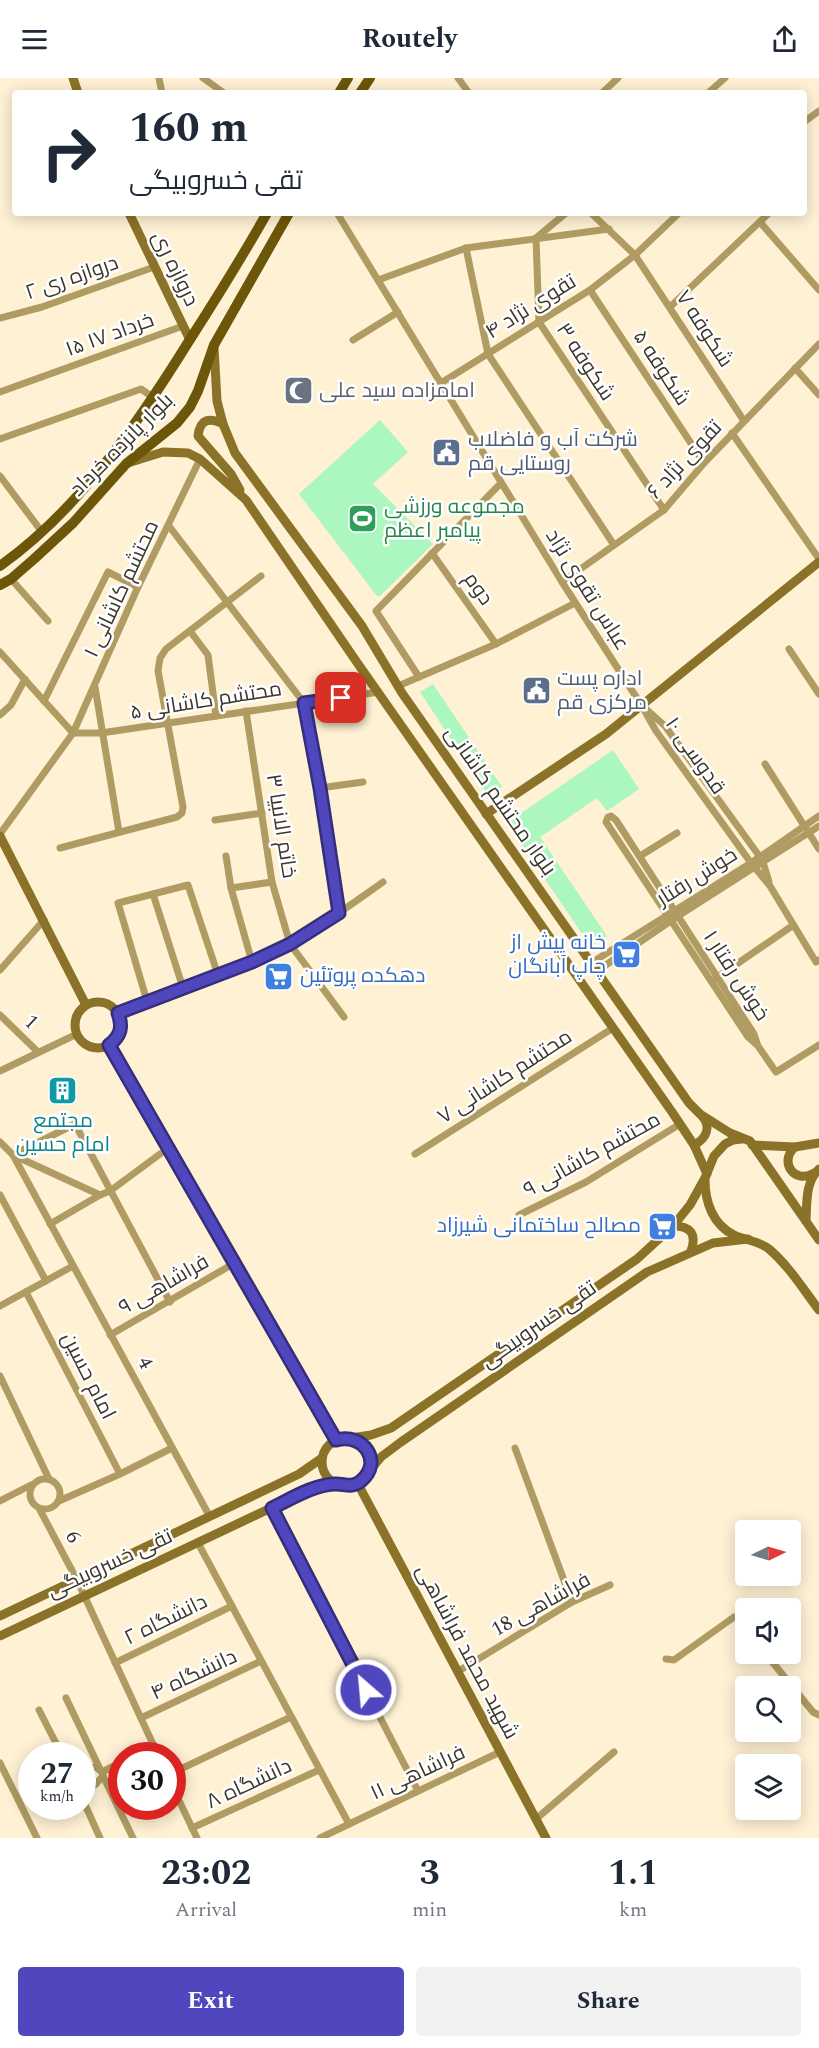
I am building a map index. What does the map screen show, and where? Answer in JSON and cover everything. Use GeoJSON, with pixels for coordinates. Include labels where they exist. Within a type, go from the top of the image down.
{"type":"FeatureCollection","features":[{"type":"Feature","properties":{"kind":"main road","name":"دروازه ری"},"geometry":{"type":"LineString","coordinates":[[130,216],[190,340]]}},
{"type":"Feature","properties":{"kind":"main road","name":"بلوار پانزده خرداد"},"geometry":{"type":"LineString","coordinates":[[0,565],[61,514],[104,464],[154,398],[230,279],[265,216]]}},
{"type":"Feature","properties":{"kind":"main road","name":"بلوار پانزده خرداد"},"geometry":{"type":"LineString","coordinates":[[0,585],[11,579],[73,523],[126,464],[177,423],[198,391],[214,345],[287,216]]}},
{"type":"Feature","properties":{"kind":"main road","name":"بلوار محتشم کاشانی"},"geometry":{"type":"LineString","coordinates":[[214,345],[217,401],[223,424],[235,453],[362,626],[398,686],[688,1103],[700,1114],[751,1143],[819,1240]]}},
{"type":"Feature","properties":{"kind":"main road"},"geometry":{"type":"LineString","coordinates":[[223,424],[213,419],[206,420],[199,429],[198,436],[231,474],[246,500]]}},
{"type":"Feature","properties":{"kind":"main road","name":"بلوار محتشم کاشانی"},"geometry":{"type":"LineString","coordinates":[[126,464],[163,452],[182,452],[200,459],[246,500],[694,1145],[706,1176],[705,1196],[720,1224],[733,1234],[766,1246],[782,1261],[819,1310]]}},
{"type":"Feature","properties":{"kind":"main road"},"geometry":{"type":"LineString","coordinates":[[486,814],[606,735],[819,561]]}},
{"type":"Feature","properties":{"kind":"main road"},"geometry":{"type":"LineString","coordinates":[[0,835],[86,1005]]}},
{"type":"Feature","properties":{"kind":"main road"},"geometry":{"type":"LineString","coordinates":[[103,1002],[118,1013],[121,1022],[120,1031],[109,1045],[100,1048],[91,1047],[82,1042],[77,1034],[76,1018],[86,1005],[103,1002]]}},
{"type":"Feature","properties":{"kind":"main road"},"geometry":{"type":"LineString","coordinates":[[109,1045],[336,1440]]}},
{"type":"Feature","properties":{"kind":"main road"},"geometry":{"type":"LineString","coordinates":[[694,1145],[701,1142],[706,1135],[707,1127],[700,1114]]}},
{"type":"Feature","properties":{"kind":"main road","name":"تقی خسروبیگی"},"geometry":{"type":"LineString","coordinates":[[351,1438],[371,1435],[391,1428],[637,1259],[673,1226],[690,1205],[714,1156],[725,1144],[740,1139],[751,1143]]}},
{"type":"Feature","properties":{"kind":"main road"},"geometry":{"type":"LineString","coordinates":[[751,1143],[795,1147],[819,1143]]}},
{"type":"Feature","properties":{"kind":"main road"},"geometry":{"type":"LineString","coordinates":[[795,1147],[788,1155],[790,1171],[804,1177],[817,1171]]}},
{"type":"Feature","properties":{"kind":"main road"},"geometry":{"type":"LineString","coordinates":[[806,1221],[807,1192],[817,1171]]}},
{"type":"Feature","properties":{"kind":"main road"},"geometry":{"type":"LineString","coordinates":[[673,1226],[683,1226],[691,1232],[694,1242],[691,1251]]}},
{"type":"Feature","properties":{"kind":"main road","name":"تقی خسروبیگی"},"geometry":{"type":"LineString","coordinates":[[368,1473],[381,1457],[401,1442],[647,1272],[713,1243],[748,1239]]}},
{"type":"Feature","properties":{"kind":"main road"},"geometry":{"type":"LineString","coordinates":[[351,1438],[358,1440],[368,1451],[370,1466],[368,1473],[358,1484],[343,1486],[335,1484],[325,1473],[322,1458],[330,1444],[336,1440],[351,1438]]}},
{"type":"Feature","properties":{"kind":"main road","name":"تقی خسروبیگی"},"geometry":{"type":"LineString","coordinates":[[0,1616],[299,1474],[322,1458]]}},
{"type":"Feature","properties":{"kind":"main road","name":"تقی خسروبیگی"},"geometry":{"type":"LineString","coordinates":[[0,1636],[307,1491],[335,1484]]}},
{"type":"Feature","properties":{"kind":"main road","name":"شهید محمد فراشاهی"},"geometry":{"type":"LineString","coordinates":[[358,1484],[546,1838]]}},
{"type":"Feature","properties":{"kind":"street"},"geometry":{"type":"LineString","coordinates":[[203,78],[220,90]]}},
{"type":"Feature","properties":{"kind":"street"},"geometry":{"type":"LineString","coordinates":[[605,90],[618,78]]}},
{"type":"Feature","properties":{"kind":"street"},"geometry":{"type":"LineString","coordinates":[[712,90],[726,78]]}},
{"type":"Feature","properties":{"kind":"street","name":"عباس تقوی نژاد"},"geometry":{"type":"LineString","coordinates":[[339,216],[561,582],[642,706]]}},
{"type":"Feature","properties":{"kind":"street"},"geometry":{"type":"LineString","coordinates":[[536,238],[562,216]]}},
{"type":"Feature","properties":{"kind":"street","name":"شکوفه ۷"},"geometry":{"type":"LineString","coordinates":[[594,216],[635,255],[744,421]]}},
{"type":"Feature","properties":{"kind":"street","name":"تقوی نژاد ۴"},"geometry":{"type":"LineString","coordinates":[[441,383],[590,290],[635,255],[676,216]]}},
{"type":"Feature","properties":{"kind":"street"},"geometry":{"type":"LineString","coordinates":[[670,307],[766,216]]}},
{"type":"Feature","properties":{"kind":"street"},"geometry":{"type":"LineString","coordinates":[[759,222],[819,290]]}},
{"type":"Feature","properties":{"kind":"street"},"geometry":{"type":"LineString","coordinates":[[378,280],[466,248],[609,229]]}},
{"type":"Feature","properties":{"kind":"street"},"geometry":{"type":"LineString","coordinates":[[536,238],[539,322]]}},
{"type":"Feature","properties":{"kind":"street"},"geometry":{"type":"LineString","coordinates":[[466,248],[488,354],[614,545]]}},
{"type":"Feature","properties":{"kind":"street","name":"دروازه ری ۲"},"geometry":{"type":"LineString","coordinates":[[0,318],[42,307],[154,267]]}},
{"type":"Feature","properties":{"kind":"street","name":"شکوفه ۵"},"geometry":{"type":"LineString","coordinates":[[590,290],[704,464]]}},
{"type":"Feature","properties":{"kind":"street"},"geometry":{"type":"LineString","coordinates":[[353,340],[398,312]]}},
{"type":"Feature","properties":{"kind":"street","name":"شکوفه ۳"},"geometry":{"type":"LineString","coordinates":[[539,322],[664,510]]}},
{"type":"Feature","properties":{"kind":"street","name":"۱۵ خرداد ۱۷"},"geometry":{"type":"LineString","coordinates":[[0,392],[183,326]]}},
{"type":"Feature","properties":{"kind":"street","name":"تقوی نژاد ۶"},"geometry":{"type":"LineString","coordinates":[[561,582],[664,510],[732,433],[819,344]]}},
{"type":"Feature","properties":{"kind":"street"},"geometry":{"type":"LineString","coordinates":[[795,368],[819,395]]}},
{"type":"Feature","properties":{"kind":"street"},"geometry":{"type":"LineString","coordinates":[[0,439],[141,390],[154,398]]}},
{"type":"Feature","properties":{"kind":"street"},"geometry":{"type":"LineString","coordinates":[[732,433],[819,561]]}},
{"type":"Feature","properties":{"kind":"street","name":"محتشم کاشانی ۱"},"geometry":{"type":"LineString","coordinates":[[0,835],[74,733],[138,587],[170,526],[200,459]]}},
{"type":"Feature","properties":{"kind":"street"},"geometry":{"type":"LineString","coordinates":[[0,476],[42,532]]}},
{"type":"Feature","properties":{"kind":"street"},"geometry":{"type":"LineString","coordinates":[[419,678],[376,611],[501,483]]}},
{"type":"Feature","properties":{"kind":"street"},"geometry":{"type":"LineString","coordinates":[[170,526],[304,703],[320,788],[339,913]]}},
{"type":"Feature","properties":{"kind":"street","name":"دوم"},"geometry":{"type":"LineString","coordinates":[[432,554],[496,644]]}},
{"type":"Feature","properties":{"kind":"street"},"geometry":{"type":"LineString","coordinates":[[44,701],[108,572],[138,587]]}},
{"type":"Feature","properties":{"kind":"street"},"geometry":{"type":"LineString","coordinates":[[60,848],[177,817],[182,813],[183,807],[158,671],[160,658],[166,649],[261,576]]}},
{"type":"Feature","properties":{"kind":"street"},"geometry":{"type":"LineString","coordinates":[[11,579],[48,621]]}},
{"type":"Feature","properties":{"kind":"street"},"geometry":{"type":"LineString","coordinates":[[398,686],[496,644],[575,603]]}},
{"type":"Feature","properties":{"kind":"street"},"geometry":{"type":"LineString","coordinates":[[190,631],[208,655],[216,716]]}},
{"type":"Feature","properties":{"kind":"street"},"geometry":{"type":"LineString","coordinates":[[789,649],[819,694]]}},
{"type":"Feature","properties":{"kind":"street"},"geometry":{"type":"LineString","coordinates":[[0,652],[74,733]]}},
{"type":"Feature","properties":{"kind":"street"},"geometry":{"type":"LineString","coordinates":[[0,715],[11,705],[25,680]]}},
{"type":"Feature","properties":{"kind":"street"},"geometry":{"type":"LineString","coordinates":[[95,685],[101,733],[119,832]]}},
{"type":"Feature","properties":{"kind":"street","name":"محتشم کاشانی ۵"},"geometry":{"type":"LineString","coordinates":[[74,733],[101,733],[168,724],[379,692]]}},
{"type":"Feature","properties":{"kind":"street","name":"قدوسی ۱۰"},"geometry":{"type":"LineString","coordinates":[[642,706],[666,726],[761,860],[770,886]]}},
{"type":"Feature","properties":{"kind":"street","name":"قدوسی ۱۰"},"geometry":{"type":"LineString","coordinates":[[642,706],[656,731],[753,866],[770,886]]}},
{"type":"Feature","properties":{"kind":"street","name":"خاتم الانبیا ۳"},"geometry":{"type":"LineString","coordinates":[[246,711],[272,882],[290,944]]}},
{"type":"Feature","properties":{"kind":"street"},"geometry":{"type":"LineString","coordinates":[[765,764],[819,849]]}},
{"type":"Feature","properties":{"kind":"street"},"geometry":{"type":"LineString","coordinates":[[320,788],[363,782]]}},
{"type":"Feature","properties":{"kind":"street"},"geometry":{"type":"LineString","coordinates":[[215,820],[262,813]]}},
{"type":"Feature","properties":{"kind":"street","name":"خوش رفتار"},"geometry":{"type":"LineString","coordinates":[[591,963],[673,916],[753,866],[806,830],[819,816]]}},
{"type":"Feature","properties":{"kind":"street"},"geometry":{"type":"LineString","coordinates":[[608,817],[614,817],[640,856],[673,916],[606,822],[608,817]]}},
{"type":"Feature","properties":{"kind":"street","name":"خوش رفتار"},"geometry":{"type":"LineString","coordinates":[[806,830],[819,826]]}},
{"type":"Feature","properties":{"kind":"street"},"geometry":{"type":"LineString","coordinates":[[640,856],[677,833]]}},
{"type":"Feature","properties":{"kind":"street"},"geometry":{"type":"LineString","coordinates":[[226,856],[231,888],[252,962]]}},
{"type":"Feature","properties":{"kind":"street"},"geometry":{"type":"LineString","coordinates":[[231,888],[272,882]]}},
{"type":"Feature","properties":{"kind":"street"},"geometry":{"type":"LineString","coordinates":[[118,1013],[252,962],[290,944],[382,882]]}},
{"type":"Feature","properties":{"kind":"street"},"geometry":{"type":"LineString","coordinates":[[147,1001],[118,903],[188,885],[218,975]]}},
{"type":"Feature","properties":{"kind":"street"},"geometry":{"type":"LineString","coordinates":[[770,886],[792,926],[816,962],[819,960]]}},
{"type":"Feature","properties":{"kind":"street"},"geometry":{"type":"LineString","coordinates":[[153,894],[183,988]]}},
{"type":"Feature","properties":{"kind":"street","name":"خوش رفتار"},"geometry":{"type":"LineString","coordinates":[[597,971],[673,916]]}},
{"type":"Feature","properties":{"kind":"street","name":"خوش رفتار ۱"},"geometry":{"type":"LineString","coordinates":[[673,916],[748,1037],[758,1046],[776,1072],[819,1045]]}},
{"type":"Feature","properties":{"kind":"street"},"geometry":{"type":"LineString","coordinates":[[0,970],[44,920]]}},
{"type":"Feature","properties":{"kind":"street"},"geometry":{"type":"LineString","coordinates":[[714,979],[792,926]]}},
{"type":"Feature","properties":{"kind":"street"},"geometry":{"type":"LineString","coordinates":[[290,944],[344,1017]]}},
{"type":"Feature","properties":{"kind":"street","name":"1"},"geometry":{"type":"LineString","coordinates":[[0,1015],[38,1052]]}},
{"type":"Feature","properties":{"kind":"street","name":"محتشم کاشانی ۷"},"geometry":{"type":"LineString","coordinates":[[415,1154],[613,1028]]}},
{"type":"Feature","properties":{"kind":"street"},"geometry":{"type":"LineString","coordinates":[[0,1071],[77,1034]]}},
{"type":"Feature","properties":{"kind":"street"},"geometry":{"type":"LineString","coordinates":[[13,1155],[75,1124],[170,1302]]}},
{"type":"Feature","properties":{"kind":"street","name":"محتشم کاشانی ۹"},"geometry":{"type":"LineString","coordinates":[[519,1215],[586,1182],[680,1124]]}},
{"type":"Feature","properties":{"kind":"street"},"geometry":{"type":"LineString","coordinates":[[0,1142],[13,1155],[100,1195]]}},
{"type":"Feature","properties":{"kind":"street"},"geometry":{"type":"LineString","coordinates":[[50,1224],[110,1191],[160,1154]]}},
{"type":"Feature","properties":{"kind":"street","name":"4"},"geometry":{"type":"LineString","coordinates":[[13,1155],[210,1517]]}},
{"type":"Feature","properties":{"kind":"street"},"geometry":{"type":"LineString","coordinates":[[0,1196],[46,1281]]}},
{"type":"Feature","properties":{"kind":"street","name":"فراشاهی ۹"},"geometry":{"type":"LineString","coordinates":[[110,1335],[234,1264]]}},
{"type":"Feature","properties":{"kind":"street"},"geometry":{"type":"LineString","coordinates":[[0,1306],[73,1266]]}},
{"type":"Feature","properties":{"kind":"street","name":"امام حسین"},"geometry":{"type":"LineString","coordinates":[[26,1292],[120,1474]]}},
{"type":"Feature","properties":{"kind":"street"},"geometry":{"type":"LineString","coordinates":[[0,1376],[49,1479]]}},
{"type":"Feature","properties":{"kind":"street"},"geometry":{"type":"LineString","coordinates":[[31,1485],[29,1495],[32,1504],[40,1510],[53,1508],[59,1501],[172,1448]]}},
{"type":"Feature","properties":{"kind":"street"},"geometry":{"type":"LineString","coordinates":[[515,1448],[572,1602]]}},
{"type":"Feature","properties":{"kind":"street"},"geometry":{"type":"LineString","coordinates":[[0,1501],[39,1479],[49,1479],[57,1484],[60,1492],[59,1501]]}},
{"type":"Feature","properties":{"kind":"street"},"geometry":{"type":"LineString","coordinates":[[272,1508],[418,1791]]}},
{"type":"Feature","properties":{"kind":"street","name":"6"},"geometry":{"type":"LineString","coordinates":[[40,1510],[85,1596],[153,1742]]}},
{"type":"Feature","properties":{"kind":"street"},"geometry":{"type":"LineString","coordinates":[[198,1543],[349,1824]]}},
{"type":"Feature","properties":{"kind":"street","name":"فراشاهی 18"},"geometry":{"type":"LineString","coordinates":[[457,1672],[572,1602],[610,1585]]}},
{"type":"Feature","properties":{"kind":"street","name":"دانشگاه ۲"},"geometry":{"type":"LineString","coordinates":[[115,1663],[232,1606]]}},
{"type":"Feature","properties":{"kind":"street"},"geometry":{"type":"LineString","coordinates":[[666,1659],[674,1660],[735,1617]]}},
{"type":"Feature","properties":{"kind":"street","name":"دانشگاه ۴"},"geometry":{"type":"LineString","coordinates":[[141,1718],[261,1661]]}},
{"type":"Feature","properties":{"kind":"street"},"geometry":{"type":"LineString","coordinates":[[774,1664],[813,1712],[819,1715]]}},
{"type":"Feature","properties":{"kind":"street"},"geometry":{"type":"LineString","coordinates":[[66,1698],[133,1838]]}},
{"type":"Feature","properties":{"kind":"street"},"geometry":{"type":"LineString","coordinates":[[39,1710],[55,1742]]}},
{"type":"Feature","properties":{"kind":"street"},"geometry":{"type":"LineString","coordinates":[[186,1766],[291,1717]]}},
{"type":"Feature","properties":{"kind":"street","name":"فراشاهی ۱۱"},"geometry":{"type":"LineString","coordinates":[[320,1838],[500,1752]]}},
{"type":"Feature","properties":{"kind":"street"},"geometry":{"type":"LineString","coordinates":[[536,1820],[614,1752]]}},
{"type":"Feature","properties":{"kind":"street"},"geometry":{"type":"LineString","coordinates":[[0,1763],[37,1838]]}},
{"type":"Feature","properties":{"kind":"street"},"geometry":{"type":"LineString","coordinates":[[96,1769],[102,1772]]}},
{"type":"Feature","properties":{"kind":"street"},"geometry":{"type":"LineString","coordinates":[[96,1783],[102,1772],[108,1769]]}},
{"type":"Feature","properties":{"kind":"street","name":"دانشگاه ۸"},"geometry":{"type":"LineString","coordinates":[[192,1828],[319,1770]]}},
{"type":"Feature","properties":{"kind":"street"},"geometry":{"type":"LineString","coordinates":[[186,1815],[197,1838]]}},
{"type":"Feature","properties":{"kind":"street"},"geometry":{"type":"LineString","coordinates":[[92,1820],[100,1838]]}},
{"type":"Feature","properties":{"kind":"green space","name":"مجموعه ورزشی پیامبر اعظم"},"geometry":{"type":"Polygon","coordinates":[[[380,420],[408,452],[373,484],[433,544],[380,596],[377,596],[299,494],[380,420]]]}},
{"type":"Feature","properties":{"kind":"green space"},"geometry":{"type":"Polygon","coordinates":[[[433,684],[502,787],[492,792],[485,791],[420,692],[433,684]]]}},
{"type":"Feature","properties":{"kind":"green space"},"geometry":{"type":"Polygon","coordinates":[[[613,750],[639,789],[607,811],[597,798],[540,837],[607,936],[591,947],[507,823],[613,750]]]}},
{"type":"Feature","properties":{"kind":"place","name":"امامزاده سید علی"},"geometry":{"type":"Point","coordinates":[298,391]}},
{"type":"Feature","properties":{"kind":"place","name":"شرکت آب و فاضلاب روستایی قم"},"geometry":{"type":"Point","coordinates":[447,452]}},
{"type":"Feature","properties":{"kind":"place","name":"مجموعه ورزشی پیامبر اعظم"},"geometry":{"type":"Point","coordinates":[363,519]}},
{"type":"Feature","properties":{"kind":"place","name":"اداره پست مرکزی قم"},"geometry":{"type":"Point","coordinates":[536,691]}},
{"type":"Feature","properties":{"kind":"place","name":"خانه پیش از چاپ آبانگان"},"geometry":{"type":"Point","coordinates":[627,955]}},
{"type":"Feature","properties":{"kind":"place","name":"دهکده پروتئین"},"geometry":{"type":"Point","coordinates":[279,976]}},
{"type":"Feature","properties":{"kind":"place","name":"مجتمع امام حسین"},"geometry":{"type":"Point","coordinates":[63,1090]}},
{"type":"Feature","properties":{"kind":"place","name":"مصالح ساختمانی شیرزاد"},"geometry":{"type":"Point","coordinates":[662,1226]}},
{"type":"Feature","properties":{"kind":"route"},"geometry":{"type":"LineString","coordinates":[[341,698],[304,703],[320,788],[339,913],[290,944],[252,962],[118,1013],[121,1022],[120,1031],[109,1045],[336,1440],[351,1438],[358,1440],[368,1451],[370,1466],[368,1473],[358,1484],[343,1486],[335,1484],[307,1491],[272,1508],[366,1690]]}}]}
